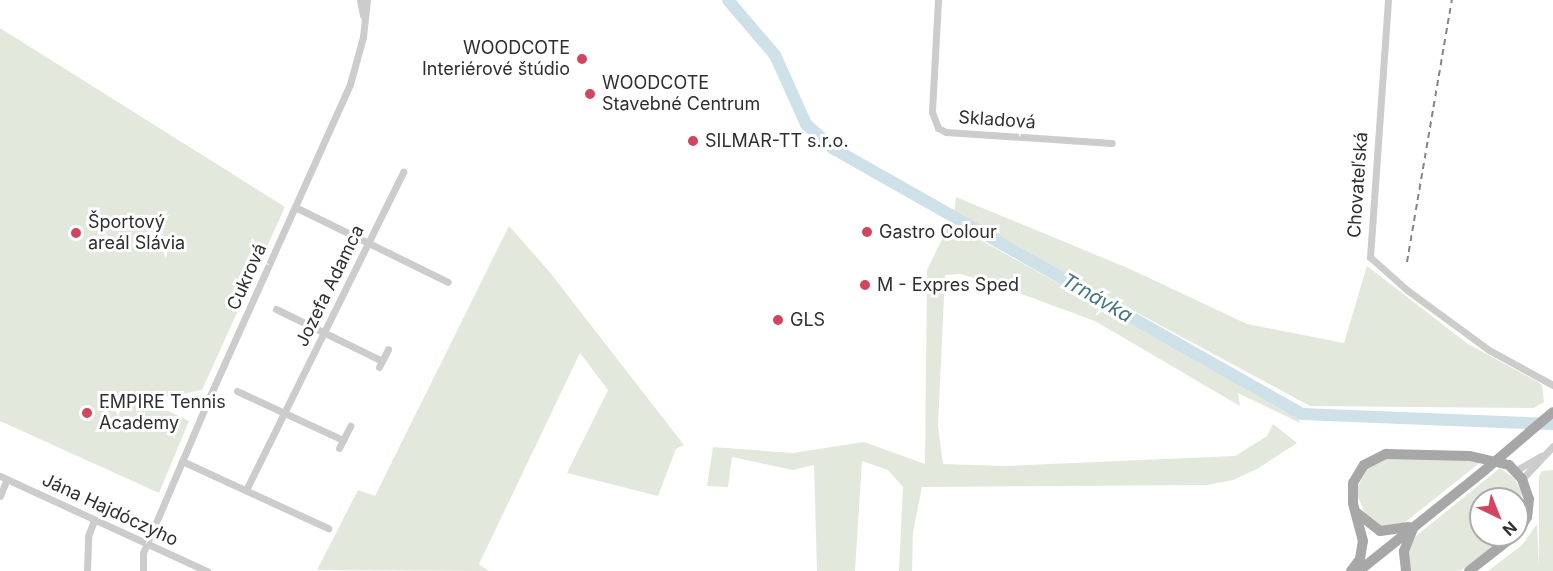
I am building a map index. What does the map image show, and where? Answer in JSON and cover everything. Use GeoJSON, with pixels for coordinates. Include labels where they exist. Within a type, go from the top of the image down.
{"type":"FeatureCollection","features":[{"type":"Feature","properties":{"kind":"main road"},"geometry":{"type":"LineString","coordinates":[[1359,571],[1553,412]]}},
{"type":"Feature","properties":{"kind":"main road"},"geometry":{"type":"LineString","coordinates":[[1352,571],[1363,544],[1354,510],[1352,489],[1357,473],[1373,458],[1386,454],[1486,458],[1519,475],[1523,487]]}},
{"type":"Feature","properties":{"kind":"main road"},"geometry":{"type":"LineString","coordinates":[[1354,510],[1380,531],[1394,531],[1417,524]]}},
{"type":"Feature","properties":{"kind":"main road"},"geometry":{"type":"LineString","coordinates":[[1406,571],[1404,551],[1417,524]]}},
{"type":"Feature","properties":{"kind":"main road"},"geometry":{"type":"LineString","coordinates":[[1469,571],[1499,547]]}},
{"type":"Feature","properties":{"kind":"street","name":"Cukrová"},"geometry":{"type":"LineString","coordinates":[[360,0],[364,21]]}},
{"type":"Feature","properties":{"kind":"street","name":"Cukrová"},"geometry":{"type":"LineString","coordinates":[[143,571],[147,543],[350,84],[367,0]]}},
{"type":"Feature","properties":{"kind":"street","name":"Skladová"},"geometry":{"type":"LineString","coordinates":[[939,0],[932,112],[938,128],[946,132],[1113,143]]}},
{"type":"Feature","properties":{"kind":"street","name":"Chovateľská"},"geometry":{"type":"LineString","coordinates":[[1388,0],[1370,258],[1407,290],[1489,350],[1553,385]]}},
{"type":"Feature","properties":{"kind":"street","name":"Jozefa Adamca"},"geometry":{"type":"LineString","coordinates":[[246,490],[403,172]]}},
{"type":"Feature","properties":{"kind":"street"},"geometry":{"type":"LineString","coordinates":[[295,207],[448,282]]}},
{"type":"Feature","properties":{"kind":"street"},"geometry":{"type":"LineString","coordinates":[[276,309],[381,364],[388,349]]}},
{"type":"Feature","properties":{"kind":"street"},"geometry":{"type":"LineString","coordinates":[[237,391],[343,440]]}},
{"type":"Feature","properties":{"kind":"street"},"geometry":{"type":"LineString","coordinates":[[339,448],[350,426]]}},
{"type":"Feature","properties":{"kind":"street"},"geometry":{"type":"LineString","coordinates":[[1519,475],[1553,446]]}},
{"type":"Feature","properties":{"kind":"street"},"geometry":{"type":"LineString","coordinates":[[182,461],[328,528]]}},
{"type":"Feature","properties":{"kind":"street"},"geometry":{"type":"LineString","coordinates":[[0,496],[3,477]]}},
{"type":"Feature","properties":{"kind":"street","name":"Jána Hajdóczyho"},"geometry":{"type":"LineString","coordinates":[[3,477],[207,571]]}},
{"type":"Feature","properties":{"kind":"street"},"geometry":{"type":"LineString","coordinates":[[87,571],[88,536],[94,520]]}},
{"type":"Feature","properties":{"kind":"shaded area"},"geometry":{"type":"Polygon","coordinates":[[[0,28],[285,207],[202,390],[162,398],[158,406],[189,421],[159,493],[0,421],[0,28]]]}},
{"type":"Feature","properties":{"kind":"shaded area"},"geometry":{"type":"Polygon","coordinates":[[[956,197],[1130,269],[1247,324],[1344,343],[1367,266],[1468,344],[1542,385],[1544,402],[1534,408],[1310,406],[954,214],[956,197]]]}},
{"type":"Feature","properties":{"kind":"shaded area"},"geometry":{"type":"Polygon","coordinates":[[[950,223],[1298,417],[1300,423],[1238,393],[1240,406],[1095,321],[994,284],[960,274],[945,275],[938,426],[943,464],[1005,466],[1235,456],[1267,436],[1273,424],[1297,443],[1257,469],[1233,480],[1207,485],[922,487],[913,532],[912,571],[899,571],[903,487],[888,470],[862,461],[855,571],[817,571],[814,465],[793,470],[732,457],[728,487],[707,486],[713,447],[793,453],[864,442],[925,464],[927,270],[950,223]]]}},
{"type":"Feature","properties":{"kind":"shaded area"},"geometry":{"type":"Polygon","coordinates":[[[509,226],[548,270],[684,445],[676,449],[658,496],[567,473],[608,390],[580,353],[479,564],[489,571],[317,570],[358,490],[375,496],[509,226]]]}},
{"type":"Feature","properties":{"kind":"shaded area"},"geometry":{"type":"Polygon","coordinates":[[[1393,457],[1482,461],[1404,523],[1385,527],[1368,520],[1356,492],[1366,469],[1377,460],[1393,457]]]}},
{"type":"Feature","properties":{"kind":"shaded area"},"geometry":{"type":"Polygon","coordinates":[[[1500,468],[1515,479],[1519,487],[1477,487],[1500,468]]]}},
{"type":"Feature","properties":{"kind":"shaded area"},"geometry":{"type":"Polygon","coordinates":[[[1553,470],[1553,571],[1488,571],[1519,547],[1529,547],[1529,535],[1537,524],[1539,566],[1539,476],[1542,471],[1553,470]]]}},
{"type":"Feature","properties":{"kind":"shaded area"},"geometry":{"type":"Polygon","coordinates":[[[1469,493],[1469,547],[1493,547],[1460,571],[1410,571],[1406,553],[1416,536],[1469,493]]]}},
{"type":"Feature","properties":{"kind":"waterway","name":"Trnávka"},"geometry":{"type":"LineString","coordinates":[[728,0],[775,55],[806,124],[834,149],[1302,414],[1553,424]]}},
{"type":"Feature","properties":{"kind":"railway"},"geometry":{"type":"LineString","coordinates":[[1407,262],[1452,0]]}},
{"type":"Feature","properties":{"kind":"place","name":"WOODCOTE Interiérové štúdio"},"geometry":{"type":"Point","coordinates":[582,59]}},
{"type":"Feature","properties":{"kind":"place","name":"WOODCOTE Stavebné Centrum"},"geometry":{"type":"Point","coordinates":[590,94]}},
{"type":"Feature","properties":{"kind":"place","name":"SILMAR-TT s.r.o."},"geometry":{"type":"Point","coordinates":[693,141]}},
{"type":"Feature","properties":{"kind":"place","name":"Gastro Colour"},"geometry":{"type":"Point","coordinates":[867,232]}},
{"type":"Feature","properties":{"kind":"place","name":"Športový areál Slávia"},"geometry":{"type":"Point","coordinates":[76,233]}},
{"type":"Feature","properties":{"kind":"place","name":"M - Expres Sped"},"geometry":{"type":"Point","coordinates":[865,285]}},
{"type":"Feature","properties":{"kind":"place","name":"GLS"},"geometry":{"type":"Point","coordinates":[778,320]}},
{"type":"Feature","properties":{"kind":"place","name":"EMPIRE Tennis Academy"},"geometry":{"type":"Point","coordinates":[87,413]}}]}
